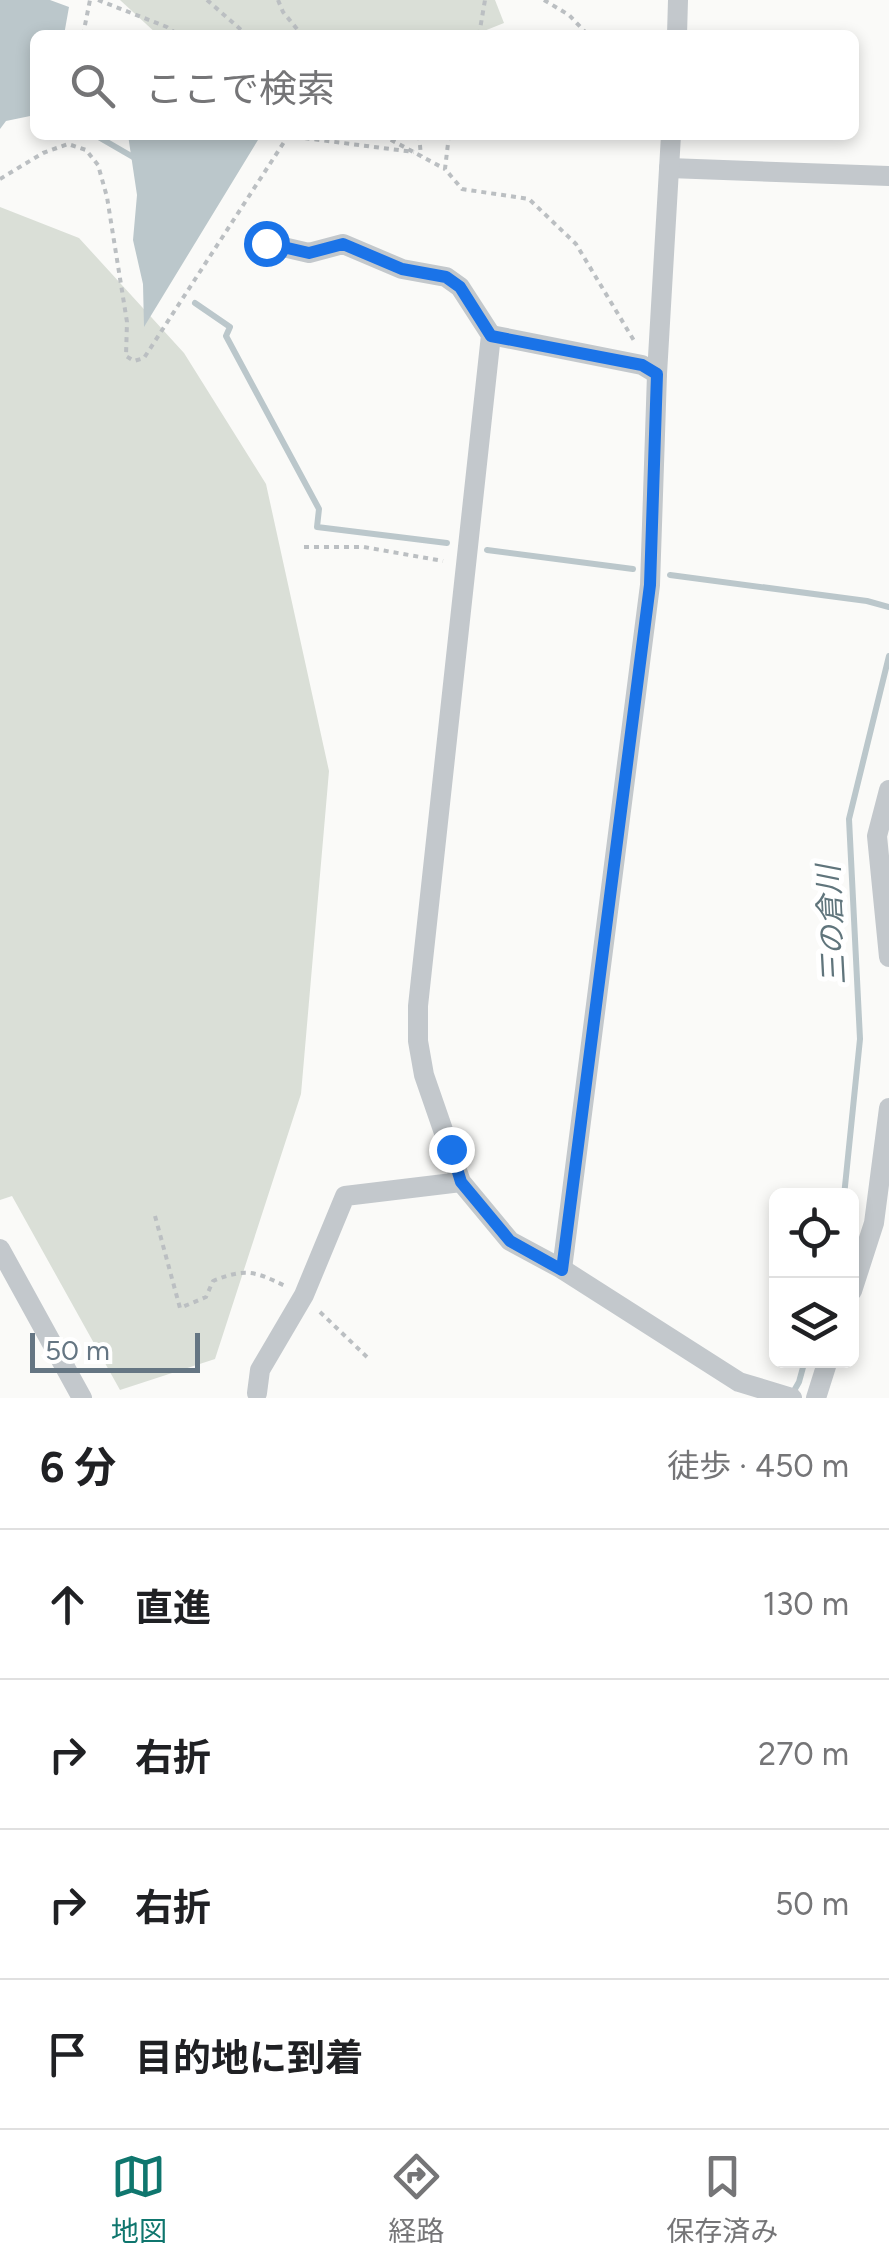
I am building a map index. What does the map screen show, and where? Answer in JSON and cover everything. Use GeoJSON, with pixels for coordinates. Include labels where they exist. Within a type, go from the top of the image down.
{"type":"FeatureCollection","features":[{"type":"Feature","properties":{"kind":"street"},"geometry":{"type":"LineString","coordinates":[[677,30],[678,0]]}},
{"type":"Feature","properties":{"kind":"street"},"geometry":{"type":"LineString","coordinates":[[562,1270],[650,585],[650,370],[671,140]]}},
{"type":"Feature","properties":{"kind":"street"},"geometry":{"type":"LineString","coordinates":[[669,168],[889,176]]}},
{"type":"Feature","properties":{"kind":"street"},"geometry":{"type":"LineString","coordinates":[[266,243],[309,253],[343,244],[402,269],[446,277],[460,287],[491,336],[418,1006],[418,1041],[424,1075],[461,1182],[510,1241],[740,1382],[792,1398]]}},
{"type":"Feature","properties":{"kind":"street"},"geometry":{"type":"LineString","coordinates":[[491,336],[650,370]]}},
{"type":"Feature","properties":{"kind":"street"},"geometry":{"type":"LineString","coordinates":[[889,790],[877,836],[889,957]]}},
{"type":"Feature","properties":{"kind":"street"},"geometry":{"type":"LineString","coordinates":[[858,1278],[882,1225],[889,1108]]}},
{"type":"Feature","properties":{"kind":"street"},"geometry":{"type":"LineString","coordinates":[[257,1393],[260,1370],[304,1295],[344,1196],[461,1182]]}},
{"type":"Feature","properties":{"kind":"street"},"geometry":{"type":"LineString","coordinates":[[0,1249],[82,1398]]}},
{"type":"Feature","properties":{"kind":"street"},"geometry":{"type":"LineString","coordinates":[[816,1398],[825,1368]]}},
{"type":"Feature","properties":{"kind":"path"},"geometry":{"type":"LineString","coordinates":[[85,30],[90,0]]}},
{"type":"Feature","properties":{"kind":"path"},"geometry":{"type":"LineString","coordinates":[[98,0],[172,30]]}},
{"type":"Feature","properties":{"kind":"path"},"geometry":{"type":"LineString","coordinates":[[207,0],[240,30]]}},
{"type":"Feature","properties":{"kind":"path"},"geometry":{"type":"LineString","coordinates":[[278,0],[297,30]]}},
{"type":"Feature","properties":{"kind":"path"},"geometry":{"type":"LineString","coordinates":[[480,30],[486,0]]}},
{"type":"Feature","properties":{"kind":"path"},"geometry":{"type":"LineString","coordinates":[[544,0],[569,15],[583,30]]}},
{"type":"Feature","properties":{"kind":"path"},"geometry":{"type":"LineString","coordinates":[[0,179],[43,153],[68,144],[86,150],[98,165],[107,196],[127,322],[126,356],[134,361],[144,358],[285,140]]}},
{"type":"Feature","properties":{"kind":"path"},"geometry":{"type":"LineString","coordinates":[[320,140],[414,152]]}},
{"type":"Feature","properties":{"kind":"path"},"geometry":{"type":"LineString","coordinates":[[391,140],[445,169],[462,189],[528,199],[576,244],[634,336],[650,370]]}},
{"type":"Feature","properties":{"kind":"path"},"geometry":{"type":"LineString","coordinates":[[419,140],[421,156]]}},
{"type":"Feature","properties":{"kind":"path"},"geometry":{"type":"LineString","coordinates":[[445,169],[448,140]]}},
{"type":"Feature","properties":{"kind":"path"},"geometry":{"type":"LineString","coordinates":[[304,548],[364,547],[420,556],[466,569]]}},
{"type":"Feature","properties":{"kind":"path"},"geometry":{"type":"LineString","coordinates":[[155,1216],[180,1308],[206,1296],[214,1281],[234,1272],[257,1272],[304,1295],[367,1358]]}},
{"type":"Feature","properties":{"kind":"shaded area"},"geometry":{"type":"Polygon","coordinates":[[[0,0],[50,0],[69,7],[65,30],[30,30],[30,116],[6,121],[0,129],[0,0]]]}},
{"type":"Feature","properties":{"kind":"shaded area"},"geometry":{"type":"Polygon","coordinates":[[[120,0],[495,0],[504,23],[486,30],[153,30],[120,0]]]}},
{"type":"Feature","properties":{"kind":"shaded area"},"geometry":{"type":"Polygon","coordinates":[[[129,140],[258,140],[144,327],[143,284],[133,240],[137,195],[129,140]]]}},
{"type":"Feature","properties":{"kind":"shaded area"},"geometry":{"type":"Polygon","coordinates":[[[0,207],[79,238],[184,353],[266,484],[329,771],[301,1094],[215,1359],[120,1390],[12,1196],[0,1200],[0,207]]]}},
{"type":"Feature","properties":{"kind":"waterway"},"geometry":{"type":"LineString","coordinates":[[104,140],[133,157]]}},
{"type":"Feature","properties":{"kind":"waterway"},"geometry":{"type":"LineString","coordinates":[[195,303],[230,327],[226,336],[319,509],[317,527],[447,543]]}},
{"type":"Feature","properties":{"kind":"waterway"},"geometry":{"type":"LineString","coordinates":[[487,550],[633,569]]}},
{"type":"Feature","properties":{"kind":"waterway"},"geometry":{"type":"LineString","coordinates":[[670,575],[889,607]]}},
{"type":"Feature","properties":{"kind":"waterway","name":"三の倉川"},"geometry":{"type":"LineString","coordinates":[[845,1188],[860,1039],[849,819],[889,656]]}},
{"type":"Feature","properties":{"kind":"waterway","name":"三の倉川"},"geometry":{"type":"LineString","coordinates":[[791,1396],[803,1368]]}},
{"type":"Feature","properties":{"kind":"route"},"geometry":{"type":"LineString","coordinates":[[266,243],[309,253],[343,244],[402,269],[446,277],[460,287],[491,336],[642,365],[657,374],[650,585],[562,1270],[510,1241],[461,1182],[451,1149]]}}]}
